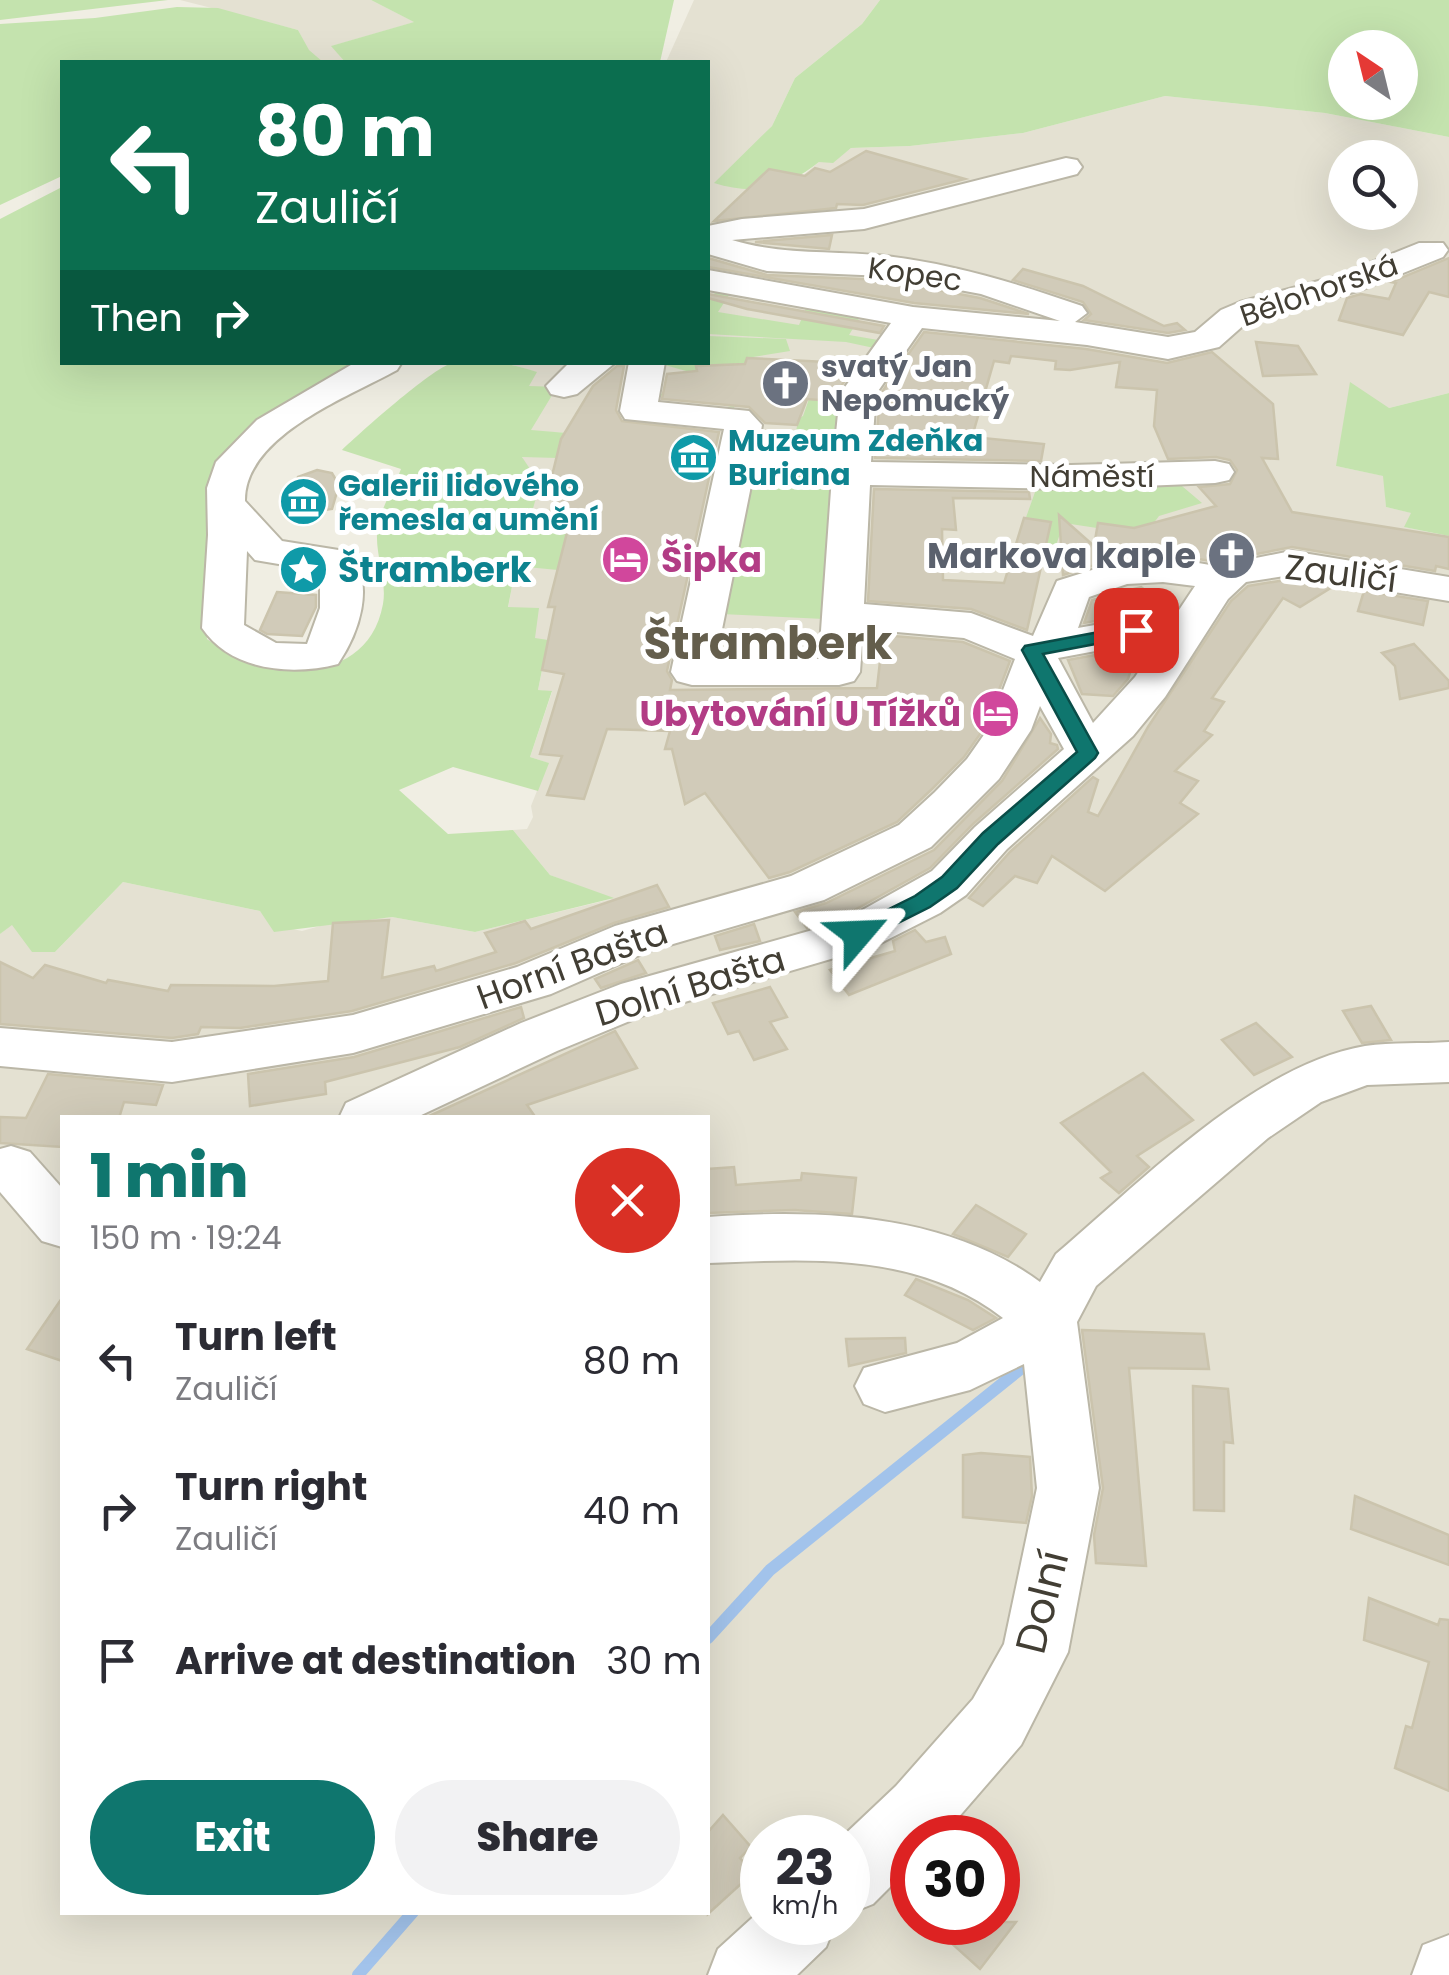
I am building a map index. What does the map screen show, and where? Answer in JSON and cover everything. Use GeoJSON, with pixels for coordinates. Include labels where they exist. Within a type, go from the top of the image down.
{"type":"FeatureCollection","features":[{"type":"Feature","properties":{"kind":"street","name":"Kopec"},"geometry":{"type":"LineString","coordinates":[[710,239],[729,230],[848,221],[1066,168]]}},
{"type":"Feature","properties":{"kind":"street","name":"Kopec"},"geometry":{"type":"LineString","coordinates":[[710,241],[768,261],[885,266],[988,285],[1063,309],[1113,338]]}},
{"type":"Feature","properties":{"kind":"street","name":"Bělohorská"},"geometry":{"type":"LineString","coordinates":[[1154,348],[1188,346],[1207,340],[1233,318],[1252,309],[1349,283],[1431,250]]}},
{"type":"Feature","properties":{"kind":"street","name":"Kopec"},"geometry":{"type":"LineString","coordinates":[[710,280],[913,317],[1113,338],[1154,348]]}},
{"type":"Feature","properties":{"kind":"street"},"geometry":{"type":"LineString","coordinates":[[646,365],[638,411],[736,419],[743,425],[692,672],[839,672],[858,394],[913,317]]}},
{"type":"Feature","properties":{"kind":"street"},"geometry":{"type":"LineString","coordinates":[[226,504],[270,551],[338,561],[344,590],[323,654],[308,658],[274,654],[232,639],[223,628],[226,504],[227,479],[256,440],[284,418],[379,365]]}},
{"type":"Feature","properties":{"kind":"street"},"geometry":{"type":"LineString","coordinates":[[564,386],[592,365]]}},
{"type":"Feature","properties":{"kind":"street","name":"Náměstí"},"geometry":{"type":"LineString","coordinates":[[738,458],[851,466],[863,473],[1088,477],[1215,472]]}},
{"type":"Feature","properties":{"kind":"street","name":"Zauličí"},"geometry":{"type":"LineString","coordinates":[[1221,580],[1233,572],[1291,563],[1447,586]]}},
{"type":"Feature","properties":{"kind":"street","name":"Horní Bašta"},"geometry":{"type":"LineString","coordinates":[[0,1047],[172,1062],[353,1034],[534,980],[632,938],[806,888],[915,836],[983,769],[1009,730],[1040,651],[1071,590],[1120,569],[1180,568],[1221,580]]}},
{"type":"Feature","properties":{"kind":"street"},"geometry":{"type":"LineString","coordinates":[[1040,651],[1088,753],[1134,707],[1221,580]]}},
{"type":"Feature","properties":{"kind":"street"},"geometry":{"type":"LineString","coordinates":[[842,616],[970,626],[1040,651],[1197,619]]}},
{"type":"Feature","properties":{"kind":"street","name":"Dolní Bašta"},"geometry":{"type":"LineString","coordinates":[[371,1115],[539,1037],[639,997],[825,945],[894,917],[949,883],[991,838],[1088,753]]}},
{"type":"Feature","properties":{"kind":"street"},"geometry":{"type":"LineString","coordinates":[[885,1386],[970,1365],[1048,1320],[1076,1270],[1276,1104],[1303,1088],[1364,1066],[1449,1062]]}},
{"type":"Feature","properties":{"kind":"street"},"geometry":{"type":"LineString","coordinates":[[25,1167],[60,1222]]}},
{"type":"Feature","properties":{"kind":"street"},"geometry":{"type":"LineString","coordinates":[[710,1240],[846,1240],[932,1254],[999,1284],[1048,1320]]}},
{"type":"Feature","properties":{"kind":"street","name":"Dolní"},"geometry":{"type":"LineString","coordinates":[[870,1858],[920,1810],[997,1722],[1035,1652],[1068,1488],[1048,1320]]}},
{"type":"Feature","properties":{"kind":"street"},"geometry":{"type":"LineString","coordinates":[[744,1975],[776,1945]]}},
{"type":"Feature","properties":{"kind":"shaded area"},"geometry":{"type":"Polygon","coordinates":[[[180,0],[371,0],[415,22],[332,46],[343,60],[275,60],[308,50],[298,30],[180,0]]]}},
{"type":"Feature","properties":{"kind":"shaded area"},"geometry":{"type":"Polygon","coordinates":[[[694,0],[880,0],[862,24],[795,78],[772,126],[745,155],[796,181],[819,162],[833,162],[851,148],[910,146],[1023,133],[1165,96],[1325,113],[1328,120],[1361,120],[1449,137],[1449,393],[1389,408],[1336,466],[1384,476],[1386,507],[1412,513],[1405,527],[1449,536],[1449,1975],[0,1975],[0,934],[12,924],[55,952],[123,882],[260,911],[273,925],[302,931],[334,922],[392,917],[475,932],[612,899],[550,875],[513,830],[527,829],[533,817],[531,806],[548,763],[530,757],[552,692],[538,690],[548,641],[534,639],[508,608],[516,565],[631,518],[532,512],[522,456],[566,433],[530,431],[547,399],[528,386],[536,372],[512,365],[710,365],[710,60],[667,60],[694,0]]]}},
{"type":"Feature","properties":{"kind":"green space"},"geometry":{"type":"Polygon","coordinates":[[[0,0],[168,0],[0,20],[0,0]]]}},
{"type":"Feature","properties":{"kind":"green space"},"geometry":{"type":"Polygon","coordinates":[[[371,0],[674,0],[660,60],[343,60],[331,46],[414,22],[371,0]]]}},
{"type":"Feature","properties":{"kind":"green space"},"geometry":{"type":"Polygon","coordinates":[[[880,0],[1449,0],[1449,137],[1361,120],[1418,120],[1418,30],[1328,30],[1328,114],[1165,96],[1023,133],[910,146],[851,148],[833,163],[819,162],[795,178],[770,187],[743,189],[714,183],[772,126],[795,78],[862,24],[880,0]]]}},
{"type":"Feature","properties":{"kind":"green space"},"geometry":{"type":"Polygon","coordinates":[[[177,7],[218,8],[298,30],[309,50],[321,60],[60,60],[60,177],[0,205],[0,24],[95,18],[177,7]]]}},
{"type":"Feature","properties":{"kind":"green space"},"geometry":{"type":"Polygon","coordinates":[[[60,188],[60,365],[373,365],[247,438],[205,615],[207,639],[255,663],[283,669],[335,664],[356,652],[373,632],[384,596],[378,526],[401,469],[342,450],[413,389],[448,365],[510,365],[537,372],[529,386],[557,387],[531,430],[567,433],[558,458],[522,457],[540,484],[532,512],[631,518],[558,570],[516,566],[508,607],[539,608],[535,638],[548,640],[538,690],[552,691],[530,757],[549,763],[538,791],[453,767],[399,790],[448,834],[513,830],[550,875],[614,898],[475,932],[392,917],[274,932],[260,911],[123,882],[55,952],[32,952],[12,925],[0,934],[0,219],[60,188]]]}},
{"type":"Feature","properties":{"kind":"green space"},"geometry":{"type":"Polygon","coordinates":[[[721,288],[733,289],[718,312],[799,325],[808,303],[863,312],[849,335],[884,341],[874,348],[846,342],[710,334],[710,297],[721,288]]]}},
{"type":"Feature","properties":{"kind":"green space"},"geometry":{"type":"Polygon","coordinates":[[[710,336],[786,339],[790,351],[747,358],[734,408],[680,391],[662,397],[659,394],[674,392],[688,382],[686,371],[665,365],[710,365],[710,336]]]}},
{"type":"Feature","properties":{"kind":"green space"},"geometry":{"type":"Polygon","coordinates":[[[821,365],[845,388],[837,449],[830,453],[791,452],[799,418],[821,365]]]}},
{"type":"Feature","properties":{"kind":"green space"},"geometry":{"type":"Polygon","coordinates":[[[1350,382],[1389,408],[1449,393],[1449,536],[1404,527],[1411,513],[1386,507],[1383,476],[1336,466],[1350,382]]]}},
{"type":"Feature","properties":{"kind":"green space"},"geometry":{"type":"Polygon","coordinates":[[[758,466],[799,471],[834,490],[824,619],[721,614],[749,472],[758,466]]]}},
{"type":"Feature","properties":{"kind":"green space"},"geometry":{"type":"Polygon","coordinates":[[[1039,481],[1176,481],[1202,503],[1159,516],[1147,532],[1098,523],[1097,528],[1064,523],[1056,545],[1019,537],[1039,481]]]}},
{"type":"Feature","properties":{"kind":"building"},"geometry":{"type":"Polygon","coordinates":[[[866,151],[965,179],[863,205],[837,204],[836,208],[714,221],[769,169],[805,176],[815,168],[830,172],[866,151]]]}},
{"type":"Feature","properties":{"kind":"building"},"geometry":{"type":"Polygon","coordinates":[[[832,235],[829,249],[755,242],[832,235]]]}},
{"type":"Feature","properties":{"kind":"building"},"geometry":{"type":"Polygon","coordinates":[[[1449,258],[1449,297],[1429,292],[1403,335],[1339,320],[1347,298],[1361,294],[1389,299],[1396,283],[1391,282],[1449,258]]]}},
{"type":"Feature","properties":{"kind":"building"},"geometry":{"type":"Polygon","coordinates":[[[710,259],[767,275],[885,280],[980,298],[1029,314],[914,303],[710,267],[710,259]]]}},
{"type":"Feature","properties":{"kind":"building"},"geometry":{"type":"Polygon","coordinates":[[[1023,269],[1083,286],[1164,326],[1177,323],[1185,330],[1168,333],[1084,320],[1091,314],[1083,302],[1013,280],[1023,269]]]}},
{"type":"Feature","properties":{"kind":"building"},"geometry":{"type":"Polygon","coordinates":[[[710,294],[884,326],[880,333],[710,299],[710,294]]]}},
{"type":"Feature","properties":{"kind":"building"},"geometry":{"type":"Polygon","coordinates":[[[924,332],[1086,349],[1167,363],[1212,352],[1273,404],[1278,459],[1262,458],[1292,512],[1449,537],[1449,569],[1436,566],[1435,571],[1292,547],[1216,562],[1164,553],[1128,555],[1099,550],[1111,560],[1063,575],[1059,515],[1094,546],[1098,523],[1134,528],[1216,506],[1199,487],[1230,484],[1237,470],[1230,460],[1216,457],[1168,459],[1154,426],[1157,390],[1116,387],[1120,362],[1070,370],[1055,369],[1056,361],[1011,356],[1009,363],[994,361],[972,437],[1044,444],[1041,461],[875,458],[880,395],[899,367],[906,367],[907,356],[924,332]]]}},
{"type":"Feature","properties":{"kind":"building"},"geometry":{"type":"Polygon","coordinates":[[[1256,342],[1298,346],[1316,374],[1263,376],[1256,342]]]}},
{"type":"Feature","properties":{"kind":"building"},"geometry":{"type":"Polygon","coordinates":[[[747,358],[857,364],[839,389],[822,386],[819,400],[807,399],[797,425],[765,423],[749,407],[662,399],[667,374],[697,371],[696,366],[745,364],[747,358]]]}},
{"type":"Feature","properties":{"kind":"building"},"geometry":{"type":"Polygon","coordinates":[[[617,366],[624,366],[616,410],[622,421],[719,432],[667,671],[672,680],[670,690],[877,688],[883,635],[963,642],[1010,661],[985,727],[964,757],[897,822],[769,878],[705,793],[685,804],[672,749],[665,749],[670,731],[607,729],[584,799],[547,795],[562,756],[540,754],[564,674],[542,670],[555,607],[548,607],[572,513],[550,512],[560,484],[550,484],[561,439],[593,386],[617,366]]]}},
{"type":"Feature","properties":{"kind":"building"},"geometry":{"type":"Polygon","coordinates":[[[317,470],[332,473],[339,485],[332,509],[290,515],[298,477],[317,470]]]}},
{"type":"Feature","properties":{"kind":"building"},"geometry":{"type":"Polygon","coordinates":[[[874,489],[1029,492],[1030,499],[953,498],[956,530],[942,529],[943,580],[1004,583],[1024,518],[1051,522],[1027,630],[971,609],[868,601],[874,489]]]}},
{"type":"Feature","properties":{"kind":"building"},"geometry":{"type":"Polygon","coordinates":[[[1291,579],[1334,586],[1300,607],[1283,598],[1212,698],[1224,702],[1204,731],[1212,735],[1175,771],[1198,781],[1180,803],[1198,814],[1105,891],[1052,856],[1037,883],[1015,876],[983,906],[969,898],[1010,852],[1093,777],[1098,780],[1088,812],[1098,816],[1148,727],[1231,601],[1248,586],[1291,579]]]}},
{"type":"Feature","properties":{"kind":"building"},"geometry":{"type":"Polygon","coordinates":[[[1141,587],[1166,608],[1084,623],[1092,600],[1141,587]]]}},
{"type":"Feature","properties":{"kind":"building"},"geometry":{"type":"Polygon","coordinates":[[[1364,591],[1428,601],[1423,625],[1358,611],[1364,591]]]}},
{"type":"Feature","properties":{"kind":"building"},"geometry":{"type":"Polygon","coordinates":[[[277,592],[316,595],[316,607],[302,636],[260,630],[277,592]]]}},
{"type":"Feature","properties":{"kind":"building"},"geometry":{"type":"Polygon","coordinates":[[[1414,644],[1449,681],[1449,688],[1400,699],[1395,666],[1382,653],[1414,644]]]}},
{"type":"Feature","properties":{"kind":"building"},"geometry":{"type":"Polygon","coordinates":[[[1138,647],[1128,679],[1113,696],[1082,694],[1068,660],[1138,647]]]}},
{"type":"Feature","properties":{"kind":"building"},"geometry":{"type":"Polygon","coordinates":[[[1040,718],[1051,734],[1050,743],[1058,749],[930,868],[840,918],[807,928],[795,912],[826,903],[934,850],[1002,781],[1040,718]]]}},
{"type":"Feature","properties":{"kind":"building"},"geometry":{"type":"Polygon","coordinates":[[[657,885],[669,907],[614,923],[516,963],[352,1011],[240,1028],[201,1027],[198,1034],[172,1038],[0,1024],[0,962],[33,978],[45,965],[106,983],[108,980],[168,991],[171,985],[274,986],[328,981],[333,923],[389,920],[382,978],[434,966],[436,971],[496,952],[485,933],[525,921],[531,929],[657,885]]]}},
{"type":"Feature","properties":{"kind":"building"},"geometry":{"type":"Polygon","coordinates":[[[754,924],[760,941],[720,950],[715,936],[754,924]]]}},
{"type":"Feature","properties":{"kind":"building"},"geometry":{"type":"Polygon","coordinates":[[[915,930],[926,942],[945,937],[951,954],[849,995],[830,970],[895,951],[893,941],[915,930]]]}},
{"type":"Feature","properties":{"kind":"building"},"geometry":{"type":"Polygon","coordinates":[[[638,960],[646,973],[601,988],[595,979],[638,960]]]}},
{"type":"Feature","properties":{"kind":"building"},"geometry":{"type":"Polygon","coordinates":[[[770,987],[787,1017],[770,1022],[787,1049],[754,1060],[739,1031],[728,1034],[713,1003],[770,987]]]}},
{"type":"Feature","properties":{"kind":"building"},"geometry":{"type":"Polygon","coordinates":[[[1371,1006],[1391,1040],[1362,1043],[1343,1011],[1371,1006]]]}},
{"type":"Feature","properties":{"kind":"building"},"geometry":{"type":"Polygon","coordinates":[[[521,1007],[524,1018],[460,1047],[325,1082],[326,1094],[250,1106],[248,1074],[354,1057],[521,1007]]]}},
{"type":"Feature","properties":{"kind":"building"},"geometry":{"type":"Polygon","coordinates":[[[1256,1023],[1292,1057],[1254,1075],[1222,1040],[1256,1023]]]}},
{"type":"Feature","properties":{"kind":"building"},"geometry":{"type":"Polygon","coordinates":[[[615,1031],[637,1068],[527,1105],[534,1115],[432,1115],[615,1031]]]}},
{"type":"Feature","properties":{"kind":"building"},"geometry":{"type":"Polygon","coordinates":[[[1143,1073],[1193,1120],[1137,1156],[1149,1167],[1119,1193],[1101,1178],[1111,1172],[1061,1123],[1143,1073]]]}},
{"type":"Feature","properties":{"kind":"building"},"geometry":{"type":"Polygon","coordinates":[[[48,1074],[163,1085],[156,1105],[124,1102],[120,1115],[60,1115],[60,1147],[0,1143],[0,1117],[26,1118],[48,1074]]]}},
{"type":"Feature","properties":{"kind":"building"},"geometry":{"type":"Polygon","coordinates":[[[734,1167],[736,1185],[801,1180],[802,1173],[856,1178],[852,1214],[794,1210],[710,1213],[710,1169],[734,1167]]]}},
{"type":"Feature","properties":{"kind":"building"},"geometry":{"type":"Polygon","coordinates":[[[976,1205],[1026,1234],[1008,1257],[953,1234],[976,1205]]]}},
{"type":"Feature","properties":{"kind":"building"},"geometry":{"type":"Polygon","coordinates":[[[916,1279],[968,1300],[996,1318],[973,1330],[905,1295],[916,1279]]]}},
{"type":"Feature","properties":{"kind":"building"},"geometry":{"type":"Polygon","coordinates":[[[60,1301],[60,1360],[27,1349],[60,1301]]]}},
{"type":"Feature","properties":{"kind":"building"},"geometry":{"type":"Polygon","coordinates":[[[1082,1330],[1204,1334],[1209,1369],[1129,1368],[1146,1566],[1096,1563],[1094,1535],[1103,1488],[1082,1330]]]}},
{"type":"Feature","properties":{"kind":"building"},"geometry":{"type":"Polygon","coordinates":[[[905,1338],[906,1353],[849,1366],[846,1339],[905,1338]]]}},
{"type":"Feature","properties":{"kind":"building"},"geometry":{"type":"Polygon","coordinates":[[[1193,1386],[1228,1389],[1233,1443],[1224,1442],[1224,1511],[1194,1510],[1193,1386]]]}},
{"type":"Feature","properties":{"kind":"building"},"geometry":{"type":"Polygon","coordinates":[[[963,1455],[1030,1457],[1032,1496],[1026,1523],[963,1517],[963,1455]]]}},
{"type":"Feature","properties":{"kind":"building"},"geometry":{"type":"Polygon","coordinates":[[[1355,1496],[1449,1535],[1449,1565],[1351,1529],[1355,1496]]]}},
{"type":"Feature","properties":{"kind":"building"},"geometry":{"type":"Polygon","coordinates":[[[1369,1598],[1438,1625],[1440,1619],[1449,1620],[1449,1791],[1395,1768],[1406,1726],[1412,1728],[1429,1662],[1364,1640],[1369,1598]]]}},
{"type":"Feature","properties":{"kind":"building"},"geometry":{"type":"Polygon","coordinates":[[[723,1815],[740,1834],[740,1885],[710,1912],[710,1830],[723,1815]]]}},
{"type":"Feature","properties":{"kind":"building"},"geometry":{"type":"Polygon","coordinates":[[[953,1945],[998,1945],[980,1969],[953,1945]]]}},
{"type":"Feature","properties":{"kind":"waterway"},"geometry":{"type":"LineString","coordinates":[[710,1636],[770,1570],[1033,1359]]}},
{"type":"Feature","properties":{"kind":"waterway"},"geometry":{"type":"LineString","coordinates":[[358,1975],[410,1915]]}},
{"type":"Feature","properties":{"kind":"place","name":"svatý Jan Nepomucký"},"geometry":{"type":"Point","coordinates":[786,383]}},
{"type":"Feature","properties":{"kind":"place","name":"Muzeum Zdeňka Buriana"},"geometry":{"type":"Point","coordinates":[693,457]}},
{"type":"Feature","properties":{"kind":"place","name":"Galerii lidového řemesla a umění"},"geometry":{"type":"Point","coordinates":[303,502]}},
{"type":"Feature","properties":{"kind":"place","name":"Markova kaple"},"geometry":{"type":"Point","coordinates":[1231,555]}},
{"type":"Feature","properties":{"kind":"place","name":"Šipka"},"geometry":{"type":"Point","coordinates":[626,559]}},
{"type":"Feature","properties":{"kind":"place","name":"Štramberk"},"geometry":{"type":"Point","coordinates":[303,569]}},
{"type":"Feature","properties":{"kind":"place","name":"Ubytování U Tížků"},"geometry":{"type":"Point","coordinates":[996,713]}},
{"type":"Feature","properties":{"kind":"district","name":"Štramberk"},"geometry":{"type":"Point","coordinates":[768,643]}},
{"type":"Feature","properties":{"kind":"route"},"geometry":{"type":"LineString","coordinates":[[858,934],[949,883],[991,838],[1088,753],[1032,650],[1136,630]]}}]}
